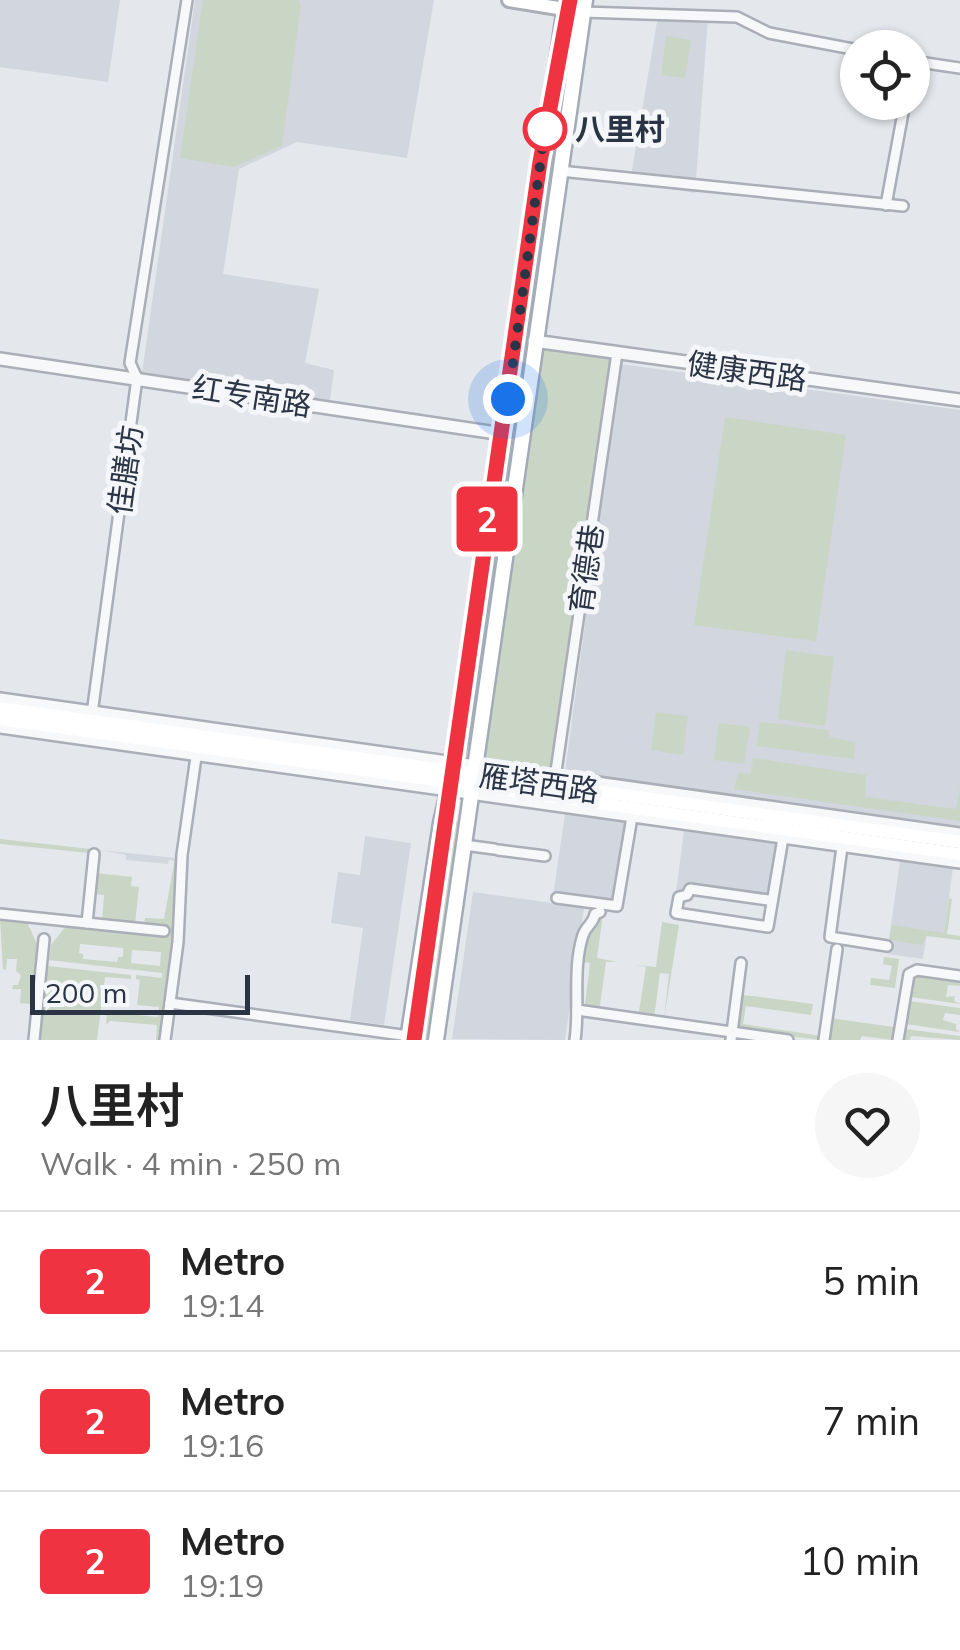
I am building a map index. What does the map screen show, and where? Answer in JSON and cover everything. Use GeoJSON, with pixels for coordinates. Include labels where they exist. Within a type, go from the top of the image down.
{"type":"FeatureCollection","features":[{"type":"Feature","properties":{"kind":"main road"},"geometry":{"type":"LineString","coordinates":[[509,0],[576,4]]}},
{"type":"Feature","properties":{"kind":"main road"},"geometry":{"type":"LineString","coordinates":[[436,1040],[560,170],[576,4]]}},
{"type":"Feature","properties":{"kind":"main road"},"geometry":{"type":"LineString","coordinates":[[408,1038],[503,434],[576,4]]}},
{"type":"Feature","properties":{"kind":"main road","name":"雁塔西路"},"geometry":{"type":"LineString","coordinates":[[0,708],[960,854]]}},
{"type":"Feature","properties":{"kind":"main road","name":"雁塔西路"},"geometry":{"type":"LineString","coordinates":[[0,719],[91,721],[197,751],[452,777]]}},
{"type":"Feature","properties":{"kind":"main road","name":"雁塔西路"},"geometry":{"type":"LineString","coordinates":[[472,780],[555,781],[960,842]]}},
{"type":"Feature","properties":{"kind":"street","name":"佳膳坊"},"geometry":{"type":"LineString","coordinates":[[91,721],[137,378],[130,363],[186,0]]}},
{"type":"Feature","properties":{"kind":"street"},"geometry":{"type":"LineString","coordinates":[[576,4],[737,17],[768,33],[840,47]]}},
{"type":"Feature","properties":{"kind":"street"},"geometry":{"type":"LineString","coordinates":[[930,64],[960,68]]}},
{"type":"Feature","properties":{"kind":"street"},"geometry":{"type":"LineString","coordinates":[[886,205],[901,120]]}},
{"type":"Feature","properties":{"kind":"street"},"geometry":{"type":"LineString","coordinates":[[560,170],[903,206]]}},
{"type":"Feature","properties":{"kind":"street","name":"健康西路"},"geometry":{"type":"LineString","coordinates":[[534,341],[960,400]]}},
{"type":"Feature","properties":{"kind":"street","name":"育德巷"},"geometry":{"type":"LineString","coordinates":[[555,781],[617,353]]}},
{"type":"Feature","properties":{"kind":"street","name":"红专南路"},"geometry":{"type":"LineString","coordinates":[[0,359],[503,434]]}},
{"type":"Feature","properties":{"kind":"street"},"geometry":{"type":"LineString","coordinates":[[0,698],[91,721]]}},
{"type":"Feature","properties":{"kind":"street"},"geometry":{"type":"LineString","coordinates":[[0,728],[197,751],[181,866],[178,942],[165,1040]]}},
{"type":"Feature","properties":{"kind":"street"},"geometry":{"type":"LineString","coordinates":[[452,777],[632,817],[960,863]]}},
{"type":"Feature","properties":{"kind":"street"},"geometry":{"type":"LineString","coordinates":[[555,781],[960,833]]}},
{"type":"Feature","properties":{"kind":"street"},"geometry":{"type":"LineString","coordinates":[[557,898],[617,906],[632,817]]}},
{"type":"Feature","properties":{"kind":"street"},"geometry":{"type":"LineString","coordinates":[[768,900],[690,889],[686,896],[678,897],[676,912],[768,926],[784,838]]}},
{"type":"Feature","properties":{"kind":"street"},"geometry":{"type":"LineString","coordinates":[[464,845],[544,856]]}},
{"type":"Feature","properties":{"kind":"street"},"geometry":{"type":"LineString","coordinates":[[842,847],[830,937],[887,946]]}},
{"type":"Feature","properties":{"kind":"street"},"geometry":{"type":"LineString","coordinates":[[87,924],[94,854]]}},
{"type":"Feature","properties":{"kind":"street"},"geometry":{"type":"LineString","coordinates":[[576,1040],[575,997],[584,933],[600,912]]}},
{"type":"Feature","properties":{"kind":"street"},"geometry":{"type":"LineString","coordinates":[[0,914],[164,932]]}},
{"type":"Feature","properties":{"kind":"street"},"geometry":{"type":"LineString","coordinates":[[34,1040],[44,939]]}},
{"type":"Feature","properties":{"kind":"street"},"geometry":{"type":"LineString","coordinates":[[824,1040],[836,948]]}},
{"type":"Feature","properties":{"kind":"street"},"geometry":{"type":"LineString","coordinates":[[731,1036],[742,963]]}},
{"type":"Feature","properties":{"kind":"street"},"geometry":{"type":"LineString","coordinates":[[898,1040],[909,974],[917,970],[960,976]]}},
{"type":"Feature","properties":{"kind":"street"},"geometry":{"type":"LineString","coordinates":[[170,1003],[408,1038]]}},
{"type":"Feature","properties":{"kind":"street"},"geometry":{"type":"LineString","coordinates":[[577,1010],[731,1036],[788,1040]]}},
{"type":"Feature","properties":{"kind":"shaded area"},"geometry":{"type":"Polygon","coordinates":[[[0,0],[120,0],[108,82],[0,67],[0,0]]]}},
{"type":"Feature","properties":{"kind":"shaded area"},"geometry":{"type":"Polygon","coordinates":[[[195,0],[434,0],[407,158],[297,142],[239,169],[223,274],[319,289],[305,363],[334,370],[330,401],[142,373],[195,0]]]}},
{"type":"Feature","properties":{"kind":"shaded area"},"geometry":{"type":"Polygon","coordinates":[[[659,10],[708,18],[695,193],[630,182],[659,10]]]}},
{"type":"Feature","properties":{"kind":"shaded area"},"geometry":{"type":"Polygon","coordinates":[[[620,364],[960,410],[960,828],[565,772],[620,364]]]}},
{"type":"Feature","properties":{"kind":"shaded area"},"geometry":{"type":"Polygon","coordinates":[[[565,814],[631,823],[619,912],[584,908],[565,1040],[452,1039],[473,892],[552,903],[565,814]]]}},
{"type":"Feature","properties":{"kind":"shaded area"},"geometry":{"type":"Polygon","coordinates":[[[684,831],[782,844],[774,903],[676,892],[684,831]]]}},
{"type":"Feature","properties":{"kind":"shaded area"},"geometry":{"type":"Polygon","coordinates":[[[365,836],[411,843],[384,1025],[350,1020],[363,928],[331,923],[338,872],[360,875],[365,836]]]}},
{"type":"Feature","properties":{"kind":"shaded area"},"geometry":{"type":"Polygon","coordinates":[[[100,850],[175,858],[175,861],[169,860],[168,864],[126,860],[126,855],[100,850]]]}},
{"type":"Feature","properties":{"kind":"shaded area"},"geometry":{"type":"Polygon","coordinates":[[[900,861],[953,868],[944,934],[927,932],[923,959],[887,954],[900,861]]]}},
{"type":"Feature","properties":{"kind":"green space"},"geometry":{"type":"Polygon","coordinates":[[[203,0],[298,0],[301,5],[282,146],[234,167],[180,158],[203,0]]]}},
{"type":"Feature","properties":{"kind":"green space"},"geometry":{"type":"Polygon","coordinates":[[[666,36],[691,40],[685,78],[661,75],[666,36]]]}},
{"type":"Feature","properties":{"kind":"green space"},"geometry":{"type":"Polygon","coordinates":[[[543,347],[611,357],[550,774],[492,767],[484,758],[543,347]]]}},
{"type":"Feature","properties":{"kind":"green space"},"geometry":{"type":"Polygon","coordinates":[[[725,417],[846,435],[816,641],[694,625],[725,417]]]}},
{"type":"Feature","properties":{"kind":"green space"},"geometry":{"type":"Polygon","coordinates":[[[786,650],[834,657],[825,726],[778,719],[786,650]]]}},
{"type":"Feature","properties":{"kind":"green space"},"geometry":{"type":"Polygon","coordinates":[[[656,712],[688,716],[683,755],[651,750],[656,712]]]}},
{"type":"Feature","properties":{"kind":"green space"},"geometry":{"type":"Polygon","coordinates":[[[760,722],[828,730],[830,737],[855,742],[854,759],[756,746],[760,722]]]}},
{"type":"Feature","properties":{"kind":"green space"},"geometry":{"type":"Polygon","coordinates":[[[719,723],[750,727],[744,764],[714,760],[719,723]]]}},
{"type":"Feature","properties":{"kind":"green space"},"geometry":{"type":"Polygon","coordinates":[[[753,758],[866,775],[865,797],[956,809],[960,788],[960,821],[734,789],[738,773],[751,774],[753,758]]]}},
{"type":"Feature","properties":{"kind":"green space"},"geometry":{"type":"Polygon","coordinates":[[[448,823],[462,824],[433,1040],[417,1040],[448,823]]]}},
{"type":"Feature","properties":{"kind":"green space"},"geometry":{"type":"Polygon","coordinates":[[[0,839],[91,849],[90,853],[0,844],[0,839]]]}},
{"type":"Feature","properties":{"kind":"green space"},"geometry":{"type":"Polygon","coordinates":[[[178,858],[174,943],[161,1040],[156,1040],[157,1025],[110,1021],[106,1025],[107,1012],[158,1017],[159,1007],[137,1005],[140,980],[136,975],[162,978],[162,973],[49,960],[51,945],[66,926],[167,935],[167,928],[144,925],[145,918],[164,919],[178,858]],[[80,944],[83,959],[117,962],[118,957],[123,957],[123,948],[80,944]],[[132,950],[131,963],[160,966],[161,952],[132,950]]]}},
{"type":"Feature","properties":{"kind":"green space"},"geometry":{"type":"Polygon","coordinates":[[[96,873],[132,877],[131,886],[139,887],[135,924],[102,921],[104,895],[94,894],[96,873]]]}},
{"type":"Feature","properties":{"kind":"green space"},"geometry":{"type":"Polygon","coordinates":[[[949,898],[952,899],[947,934],[960,936],[960,940],[925,936],[923,945],[889,940],[892,925],[944,933],[949,898]]]}},
{"type":"Feature","properties":{"kind":"green space"},"geometry":{"type":"Polygon","coordinates":[[[598,913],[603,914],[597,958],[617,962],[606,962],[597,1010],[585,1005],[590,963],[582,962],[586,933],[596,924],[598,913]]]}},
{"type":"Feature","properties":{"kind":"green space"},"geometry":{"type":"Polygon","coordinates":[[[0,918],[27,922],[37,944],[31,1004],[20,1003],[21,989],[12,989],[21,975],[16,971],[17,959],[7,959],[6,970],[3,969],[0,918]]]}},
{"type":"Feature","properties":{"kind":"green space"},"geometry":{"type":"Polygon","coordinates":[[[662,922],[679,925],[664,1019],[669,974],[660,973],[654,1018],[641,1016],[646,967],[635,965],[656,967],[662,922]]]}},
{"type":"Feature","properties":{"kind":"green space"},"geometry":{"type":"Polygon","coordinates":[[[884,957],[899,959],[895,988],[870,985],[871,978],[889,980],[892,966],[883,964],[884,957]]]}},
{"type":"Feature","properties":{"kind":"green space"},"geometry":{"type":"Polygon","coordinates":[[[48,966],[131,975],[131,979],[105,977],[97,1040],[40,1040],[48,966]],[[53,985],[52,999],[94,1003],[95,989],[53,985]]]}},
{"type":"Feature","properties":{"kind":"green space"},"geometry":{"type":"Polygon","coordinates":[[[916,973],[960,978],[960,986],[948,985],[946,997],[955,996],[954,1001],[960,1004],[910,997],[910,979],[916,973]]]}},
{"type":"Feature","properties":{"kind":"green space"},"geometry":{"type":"Polygon","coordinates":[[[744,995],[813,1004],[811,1015],[746,1006],[743,1024],[822,1036],[821,1040],[740,1030],[736,1025],[744,995]]]}},
{"type":"Feature","properties":{"kind":"green space"},"geometry":{"type":"Polygon","coordinates":[[[909,1001],[960,1008],[960,1015],[945,1013],[943,1020],[956,1024],[960,1032],[906,1024],[909,1001]]]}},
{"type":"Feature","properties":{"kind":"green space"},"geometry":{"type":"Polygon","coordinates":[[[829,1018],[894,1027],[892,1040],[862,1036],[860,1040],[826,1040],[829,1018]]]}},
{"type":"Feature","properties":{"kind":"green space"},"geometry":{"type":"Polygon","coordinates":[[[905,1029],[960,1036],[960,1040],[911,1036],[910,1040],[902,1040],[905,1029]]]}},
{"type":"Feature","properties":{"kind":"metro line","name":"2"},"geometry":{"type":"LineString","coordinates":[[414,1040],[540,162],[570,0]]}},
{"type":"Feature","properties":{"kind":"place","name":"八里村"},"geometry":{"type":"Point","coordinates":[545,129]}},
{"type":"Feature","properties":{"kind":"route"},"geometry":{"type":"LineString","coordinates":[[508,399],[545,129]]}}]}
